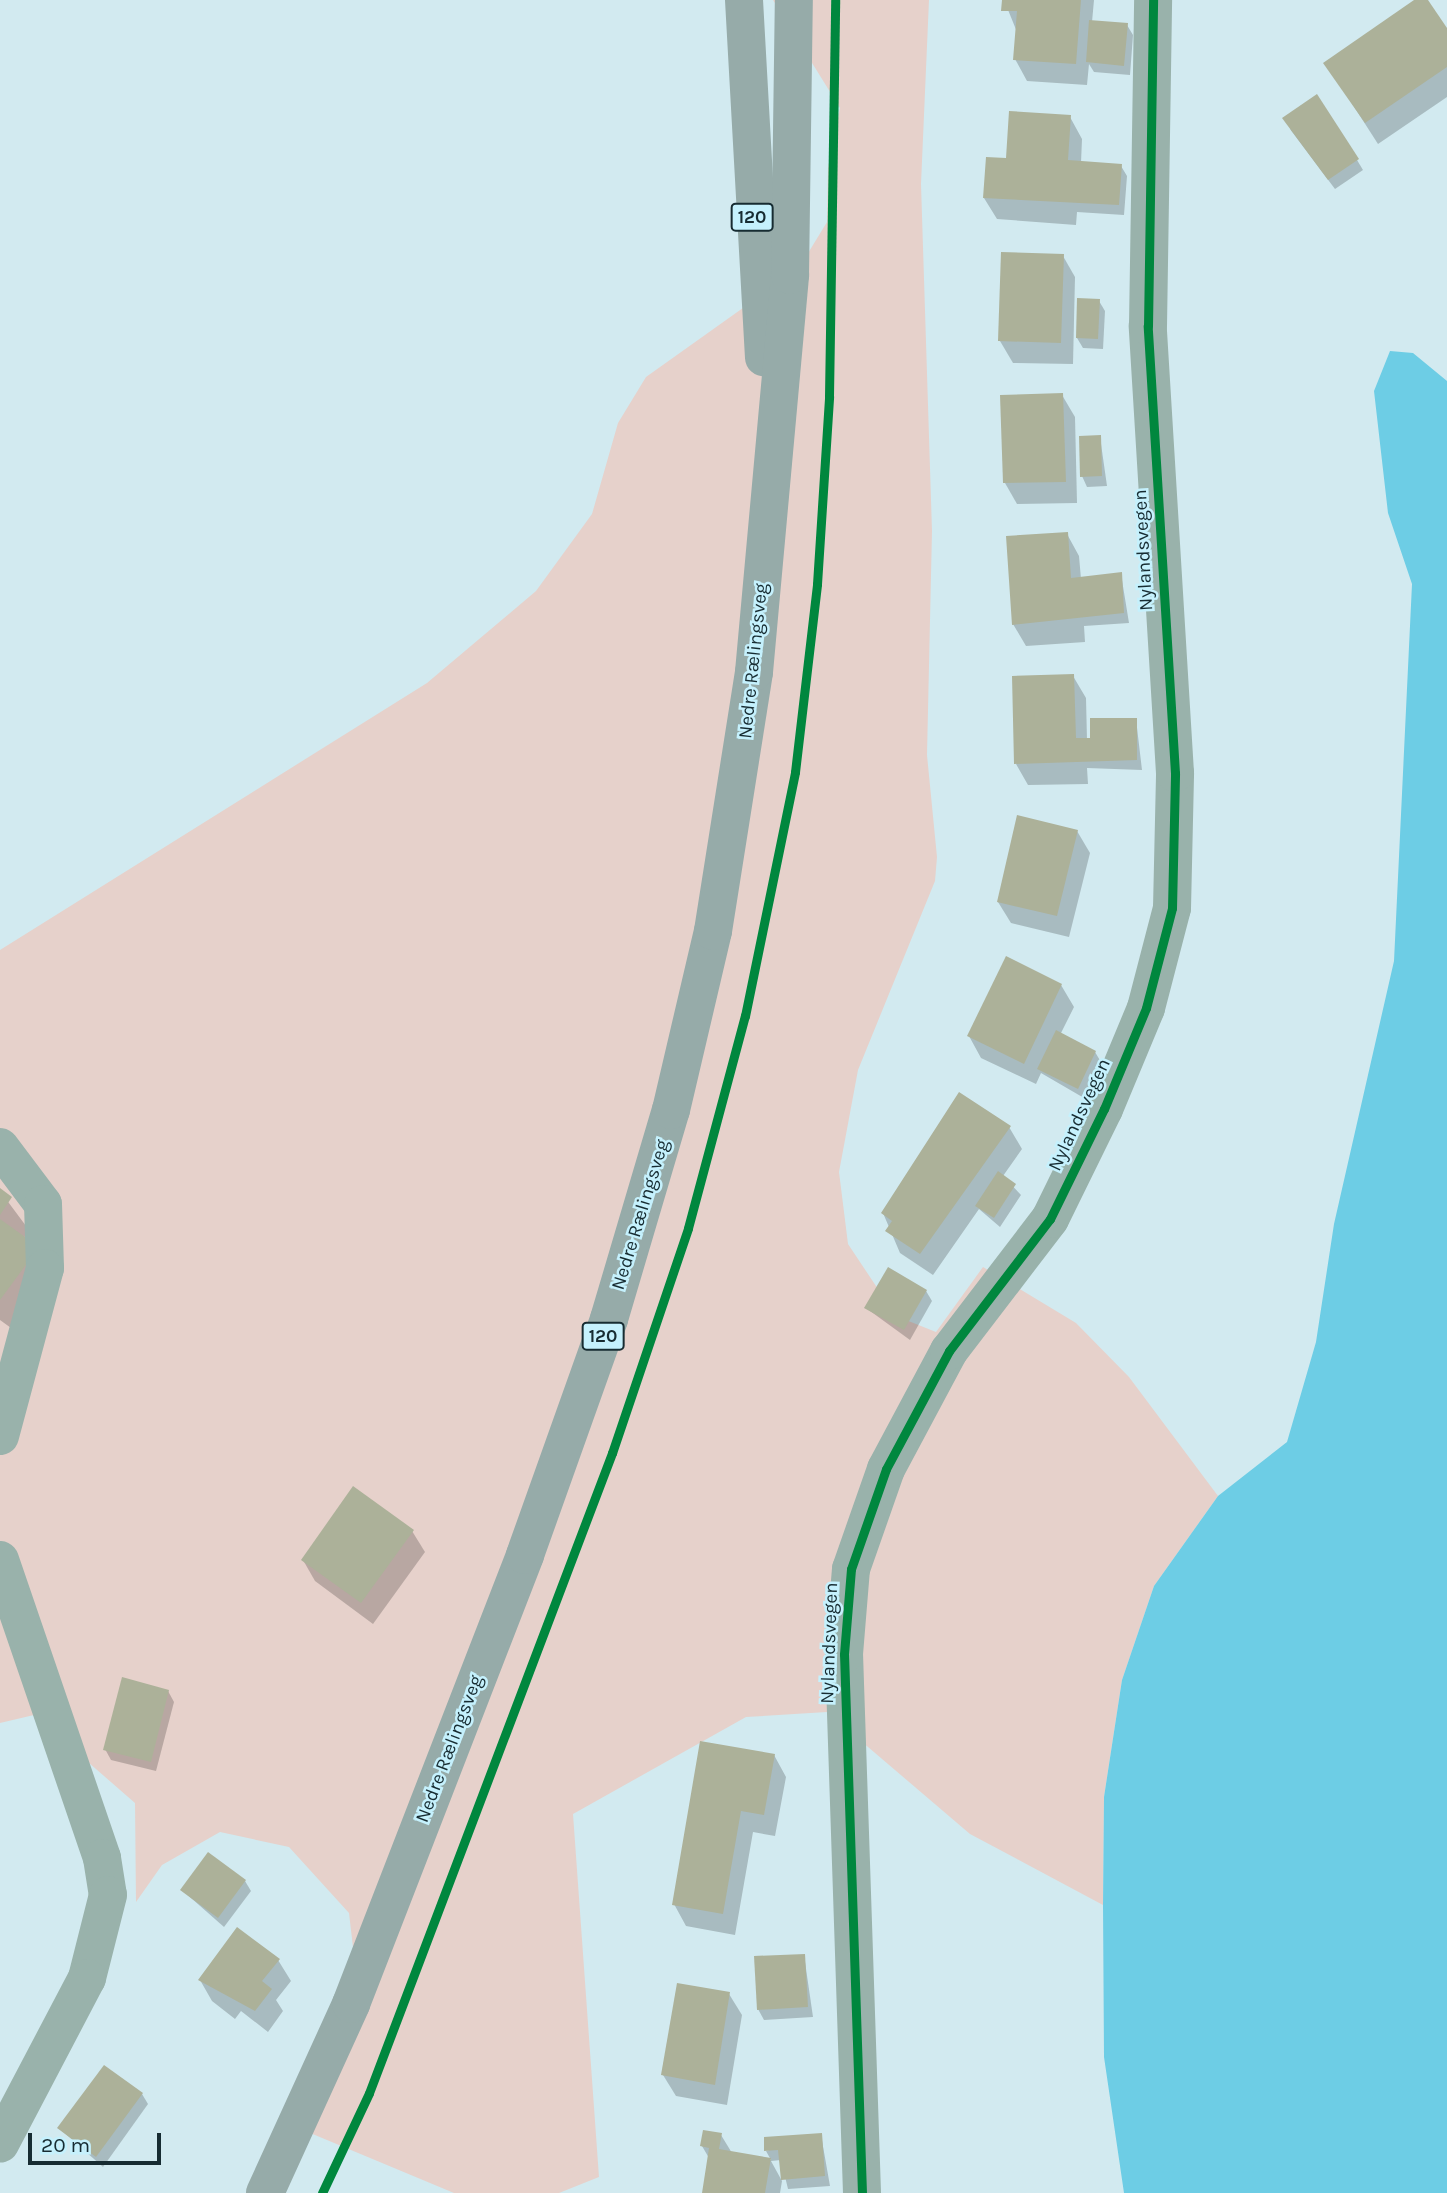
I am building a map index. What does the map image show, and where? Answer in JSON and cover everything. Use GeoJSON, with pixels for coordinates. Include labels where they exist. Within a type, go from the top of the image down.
{"type":"FeatureCollection","features":[{"type":"Feature","properties":{"kind":"main road","name":"Nedre Rælingsveg"},"geometry":{"type":"LineString","coordinates":[[744,0],[755,272],[772,432]]}},
{"type":"Feature","properties":{"kind":"main road","name":"Nedre Rælingsveg"},"geometry":{"type":"LineString","coordinates":[[265,2193],[351,2004],[496,1632],[642,1218],[713,931],[742,763],[772,432],[790,275],[794,0]]}},
{"type":"Feature","properties":{"kind":"street","name":"Nylandsvegen"},"geometry":{"type":"LineString","coordinates":[[862,2193],[844,1654],[851,1569],[886,1469],[948,1351],[1050,1219],[1104,1109],[1146,1008],[1172,908],[1175,773],[1148,326],[1153,0]]}},
{"type":"Feature","properties":{"kind":"street"},"geometry":{"type":"LineString","coordinates":[[0,1147],[43,1203],[45,1268],[8,1348],[0,1436]]}},
{"type":"Feature","properties":{"kind":"street"},"geometry":{"type":"LineString","coordinates":[[0,1560],[102,1858],[108,1895],[87,1978],[0,2144]]}},
{"type":"Feature","properties":{"kind":"shaded area"},"geometry":{"type":"Polygon","coordinates":[[[773,0],[929,0],[921,184],[932,531],[927,755],[937,857],[935,881],[858,1070],[839,1172],[848,1244],[896,1316],[936,1332],[983,1267],[1076,1323],[1129,1377],[1218,1496],[1154,1586],[1122,1680],[1104,1797],[1103,1905],[970,1834],[827,1712],[746,1717],[573,1814],[599,2177],[559,2193],[454,2193],[291,2125],[359,1999],[349,1913],[289,1847],[220,1832],[162,1865],[136,1902],[135,1803],[34,1715],[0,1723],[0,950],[427,683],[536,591],[592,514],[618,423],[646,377],[799,268],[827,222],[828,168],[840,108],[773,0]]]}},
{"type":"Feature","properties":{"kind":"water"},"geometry":{"type":"Polygon","coordinates":[[[1390,351],[1413,353],[1447,381],[1447,2193],[1124,2193],[1104,2057],[1103,1905],[1104,1797],[1122,1680],[1154,1586],[1218,1496],[1287,1442],[1316,1342],[1334,1224],[1394,961],[1412,584],[1388,513],[1374,391],[1390,351]]]}},
{"type":"Feature","properties":{"kind":"building"},"geometry":{"type":"Polygon","coordinates":[[[1002,0],[1081,0],[1076,64],[1013,60],[1017,11],[1001,11],[1002,0]]]}},
{"type":"Feature","properties":{"kind":"building"},"geometry":{"type":"Polygon","coordinates":[[[1414,0],[1428,0],[1447,28],[1447,67],[1365,123],[1323,63],[1414,0]]]}},
{"type":"Feature","properties":{"kind":"building"},"geometry":{"type":"Polygon","coordinates":[[[1089,20],[1128,23],[1124,66],[1086,62],[1089,20]]]}},
{"type":"Feature","properties":{"kind":"building"},"geometry":{"type":"Polygon","coordinates":[[[1317,94],[1359,159],[1328,180],[1282,118],[1317,94]]]}},
{"type":"Feature","properties":{"kind":"building"},"geometry":{"type":"Polygon","coordinates":[[[1009,111],[1071,115],[1068,160],[1122,164],[1119,205],[983,198],[986,157],[1006,158],[1009,111]]]}},
{"type":"Feature","properties":{"kind":"building"},"geometry":{"type":"Polygon","coordinates":[[[1001,252],[1064,254],[1061,343],[998,341],[1001,252]]]}},
{"type":"Feature","properties":{"kind":"building"},"geometry":{"type":"Polygon","coordinates":[[[1077,298],[1100,299],[1098,339],[1076,338],[1077,298]]]}},
{"type":"Feature","properties":{"kind":"building"},"geometry":{"type":"Polygon","coordinates":[[[1063,393],[1066,482],[1003,483],[1000,395],[1063,393]]]}},
{"type":"Feature","properties":{"kind":"building"},"geometry":{"type":"Polygon","coordinates":[[[1101,435],[1102,476],[1080,477],[1079,436],[1101,435]]]}},
{"type":"Feature","properties":{"kind":"building"},"geometry":{"type":"Polygon","coordinates":[[[1068,532],[1071,578],[1122,572],[1124,613],[1012,625],[1006,536],[1068,532]]]}},
{"type":"Feature","properties":{"kind":"building"},"geometry":{"type":"Polygon","coordinates":[[[1074,674],[1076,738],[1090,738],[1090,718],[1137,718],[1137,760],[1014,764],[1012,676],[1074,674]]]}},
{"type":"Feature","properties":{"kind":"building"},"geometry":{"type":"Polygon","coordinates":[[[1017,815],[1078,830],[1057,916],[997,902],[1017,815]]]}},
{"type":"Feature","properties":{"kind":"building"},"geometry":{"type":"Polygon","coordinates":[[[1006,956],[1062,984],[1024,1064],[967,1036],[1006,956]]]}},
{"type":"Feature","properties":{"kind":"building"},"geometry":{"type":"Polygon","coordinates":[[[1056,1030],[1096,1051],[1078,1089],[1037,1069],[1056,1030]]]}},
{"type":"Feature","properties":{"kind":"building"},"geometry":{"type":"Polygon","coordinates":[[[959,1092],[1011,1126],[920,1254],[885,1231],[892,1221],[881,1213],[959,1092]]]}},
{"type":"Feature","properties":{"kind":"building"},"geometry":{"type":"Polygon","coordinates":[[[998,1171],[1016,1184],[994,1218],[975,1206],[998,1171]]]}},
{"type":"Feature","properties":{"kind":"building"},"geometry":{"type":"Polygon","coordinates":[[[0,1188],[12,1197],[0,1215],[0,1188]]]}},
{"type":"Feature","properties":{"kind":"building"},"geometry":{"type":"Polygon","coordinates":[[[0,1219],[39,1247],[0,1300],[0,1219]]]}},
{"type":"Feature","properties":{"kind":"building"},"geometry":{"type":"Polygon","coordinates":[[[888,1267],[927,1290],[904,1330],[864,1308],[888,1267]]]}},
{"type":"Feature","properties":{"kind":"building"},"geometry":{"type":"Polygon","coordinates":[[[353,1486],[414,1530],[361,1603],[301,1560],[353,1486]]]}},
{"type":"Feature","properties":{"kind":"building"},"geometry":{"type":"Polygon","coordinates":[[[122,1677],[169,1690],[151,1762],[103,1750],[122,1677]]]}},
{"type":"Feature","properties":{"kind":"building"},"geometry":{"type":"Polygon","coordinates":[[[700,1741],[775,1754],[764,1815],[741,1811],[723,1914],[672,1905],[700,1741]]]}},
{"type":"Feature","properties":{"kind":"building"},"geometry":{"type":"Polygon","coordinates":[[[208,1852],[246,1880],[218,1918],[180,1890],[208,1852]]]}},
{"type":"Feature","properties":{"kind":"building"},"geometry":{"type":"Polygon","coordinates":[[[237,1927],[280,1959],[262,1981],[272,1989],[255,2011],[198,1980],[237,1927]]]}},
{"type":"Feature","properties":{"kind":"building"},"geometry":{"type":"Polygon","coordinates":[[[805,1954],[808,2007],[757,2010],[754,1956],[805,1954]]]}},
{"type":"Feature","properties":{"kind":"building"},"geometry":{"type":"Polygon","coordinates":[[[677,1983],[730,1992],[715,2085],[661,2075],[677,1983]]]}},
{"type":"Feature","properties":{"kind":"building"},"geometry":{"type":"Polygon","coordinates":[[[104,2065],[143,2093],[96,2157],[57,2128],[104,2065]]]}},
{"type":"Feature","properties":{"kind":"building"},"geometry":{"type":"Polygon","coordinates":[[[703,2130],[722,2133],[719,2149],[771,2158],[765,2193],[702,2193],[709,2148],[700,2146],[703,2130]]]}},
{"type":"Feature","properties":{"kind":"building"},"geometry":{"type":"Polygon","coordinates":[[[822,2133],[825,2176],[781,2180],[778,2150],[764,2151],[764,2137],[822,2133]]]}},
{"type":"Feature","properties":{"kind":"cycle path"},"geometry":{"type":"LineString","coordinates":[[322,2193],[369,2093],[612,1453],[688,1228],[745,1016],[795,772],[817,584],[829,396],[835,0]]}},
{"type":"Feature","properties":{"kind":"cycle path"},"geometry":{"type":"LineString","coordinates":[[862,2193],[844,1654],[851,1569],[886,1469],[949,1351],[1050,1219],[1104,1109],[1146,1008],[1172,908],[1175,773],[1148,326],[1153,0]]}}]}
